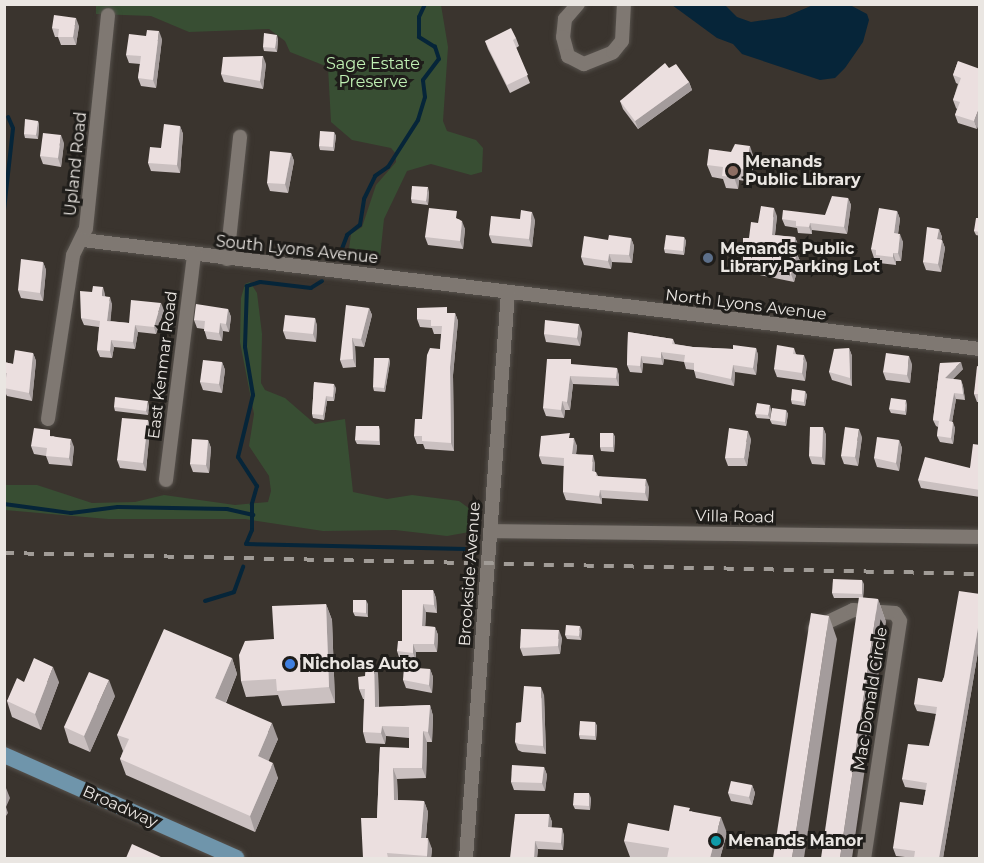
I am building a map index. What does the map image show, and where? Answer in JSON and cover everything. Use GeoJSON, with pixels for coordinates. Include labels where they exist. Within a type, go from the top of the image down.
{"type":"FeatureCollection","features":[{"type":"Feature","properties":{"kind":"main road","name":"Broadway"},"geometry":{"type":"LineString","coordinates":[[4,755],[236,858]]}},
{"type":"Feature","properties":{"kind":"street"},"geometry":{"type":"LineString","coordinates":[[578,4],[567,16],[563,37],[568,57],[584,64],[604,57],[620,45],[625,29],[624,4]]}},
{"type":"Feature","properties":{"kind":"street","name":"Upland Road"},"geometry":{"type":"LineString","coordinates":[[48,419],[72,255],[83,240],[108,15]]}},
{"type":"Feature","properties":{"kind":"street"},"geometry":{"type":"LineString","coordinates":[[227,259],[240,137]]}},
{"type":"Feature","properties":{"kind":"street","name":"South Lyons Avenue"},"geometry":{"type":"LineString","coordinates":[[83,240],[508,293]]}},
{"type":"Feature","properties":{"kind":"street","name":"East Kenmar Road"},"geometry":{"type":"LineString","coordinates":[[166,480],[194,255]]}},
{"type":"Feature","properties":{"kind":"street","name":"North Lyons Avenue"},"geometry":{"type":"LineString","coordinates":[[508,293],[980,349]]}},
{"type":"Feature","properties":{"kind":"street","name":"Brookside Avenue"},"geometry":{"type":"LineString","coordinates":[[466,858],[508,293]]}},
{"type":"Feature","properties":{"kind":"street","name":"Villa Road"},"geometry":{"type":"LineString","coordinates":[[490,531],[980,537]]}},
{"type":"Feature","properties":{"kind":"street","name":"Mac Donald Circle"},"geometry":{"type":"LineString","coordinates":[[807,646],[809,634],[819,625],[853,610],[895,613],[900,621],[864,858]]}},
{"type":"Feature","properties":{"kind":"green space","name":"Sage Estate Preserve"},"geometry":{"type":"Polygon","coordinates":[[[96,4],[441,5],[448,47],[443,121],[447,131],[476,140],[483,148],[482,172],[471,175],[431,164],[407,171],[384,219],[380,257],[374,261],[353,259],[349,249],[351,234],[362,227],[376,185],[396,162],[396,154],[391,148],[352,140],[331,122],[328,67],[290,52],[285,41],[269,29],[189,32],[151,16],[96,14],[96,4]]]}},
{"type":"Feature","properties":{"kind":"green space"},"geometry":{"type":"Polygon","coordinates":[[[250,282],[257,293],[262,334],[261,383],[265,390],[285,398],[315,424],[345,419],[353,492],[387,499],[412,495],[459,501],[474,512],[475,531],[447,536],[395,530],[323,531],[245,519],[108,519],[5,510],[5,485],[37,485],[92,503],[135,502],[164,495],[235,505],[268,502],[271,491],[269,476],[249,446],[254,414],[240,342],[241,298],[245,284],[250,282]]]}},
{"type":"Feature","properties":{"kind":"water"},"geometry":{"type":"Polygon","coordinates":[[[672,5],[725,5],[737,17],[751,22],[785,17],[813,5],[850,5],[867,14],[869,20],[863,42],[845,68],[835,78],[820,80],[742,54],[733,44],[717,38],[672,5]]]}},
{"type":"Feature","properties":{"kind":"building"},"geometry":{"type":"Polygon","coordinates":[[[54,15],[76,18],[73,37],[58,37],[59,29],[52,28],[54,15]]]}},
{"type":"Feature","properties":{"kind":"building"},"geometry":{"type":"Polygon","coordinates":[[[511,28],[516,38],[513,40],[528,75],[507,85],[485,41],[511,28]]]}},
{"type":"Feature","properties":{"kind":"building"},"geometry":{"type":"Polygon","coordinates":[[[147,30],[159,31],[153,80],[138,78],[141,56],[126,55],[129,34],[146,36],[147,30]]]}},
{"type":"Feature","properties":{"kind":"building"},"geometry":{"type":"Polygon","coordinates":[[[264,33],[277,35],[275,48],[263,47],[264,33]]]}},
{"type":"Feature","properties":{"kind":"building"},"geometry":{"type":"Polygon","coordinates":[[[263,56],[260,81],[221,74],[223,57],[263,56]]]}},
{"type":"Feature","properties":{"kind":"building"},"geometry":{"type":"Polygon","coordinates":[[[958,61],[980,69],[980,106],[974,121],[955,115],[960,102],[953,100],[961,78],[953,75],[958,61]]]}},
{"type":"Feature","properties":{"kind":"building"},"geometry":{"type":"Polygon","coordinates":[[[665,63],[669,68],[676,64],[689,82],[635,121],[620,101],[665,63]]]}},
{"type":"Feature","properties":{"kind":"building"},"geometry":{"type":"Polygon","coordinates":[[[25,119],[38,121],[36,135],[24,134],[25,119]]]}},
{"type":"Feature","properties":{"kind":"building"},"geometry":{"type":"Polygon","coordinates":[[[164,124],[180,126],[177,165],[148,163],[150,147],[161,148],[164,124]]]}},
{"type":"Feature","properties":{"kind":"building"},"geometry":{"type":"Polygon","coordinates":[[[320,131],[334,132],[333,147],[319,146],[320,131]]]}},
{"type":"Feature","properties":{"kind":"building"},"geometry":{"type":"Polygon","coordinates":[[[43,133],[61,135],[58,158],[40,156],[43,133]]]}},
{"type":"Feature","properties":{"kind":"building"},"geometry":{"type":"Polygon","coordinates":[[[735,144],[750,146],[747,170],[735,168],[734,177],[722,176],[723,167],[707,165],[709,149],[731,152],[735,144]]]}},
{"type":"Feature","properties":{"kind":"building"},"geometry":{"type":"Polygon","coordinates":[[[270,151],[291,153],[285,184],[267,183],[270,151]]]}},
{"type":"Feature","properties":{"kind":"building"},"geometry":{"type":"Polygon","coordinates":[[[412,186],[428,187],[426,201],[411,199],[412,186]]]}},
{"type":"Feature","properties":{"kind":"building"},"geometry":{"type":"Polygon","coordinates":[[[832,196],[848,198],[844,227],[810,223],[809,227],[796,226],[796,221],[782,219],[783,210],[825,215],[832,196]]]}},
{"type":"Feature","properties":{"kind":"building"},"geometry":{"type":"Polygon","coordinates":[[[761,206],[774,208],[772,235],[795,237],[794,253],[797,253],[791,274],[743,265],[743,238],[749,238],[751,222],[758,223],[761,206]]]}},
{"type":"Feature","properties":{"kind":"building"},"geometry":{"type":"Polygon","coordinates":[[[429,208],[457,211],[456,218],[462,221],[460,241],[425,237],[429,208]]]}},
{"type":"Feature","properties":{"kind":"building"},"geometry":{"type":"Polygon","coordinates":[[[879,208],[897,211],[894,233],[900,234],[898,253],[893,253],[893,257],[876,255],[876,250],[871,249],[879,208]]]}},
{"type":"Feature","properties":{"kind":"building"},"geometry":{"type":"Polygon","coordinates":[[[521,210],[532,212],[529,239],[489,235],[491,216],[520,219],[521,210]]]}},
{"type":"Feature","properties":{"kind":"building"},"geometry":{"type":"Polygon","coordinates":[[[976,218],[980,218],[980,232],[974,231],[976,218]]]}},
{"type":"Feature","properties":{"kind":"building"},"geometry":{"type":"Polygon","coordinates":[[[927,227],[939,229],[937,239],[942,240],[938,264],[923,262],[927,227]]]}},
{"type":"Feature","properties":{"kind":"building"},"geometry":{"type":"Polygon","coordinates":[[[609,235],[631,238],[629,255],[609,254],[608,261],[581,257],[584,236],[608,240],[609,235]]]}},
{"type":"Feature","properties":{"kind":"building"},"geometry":{"type":"Polygon","coordinates":[[[666,235],[684,237],[683,251],[664,249],[666,235]]]}},
{"type":"Feature","properties":{"kind":"building"},"geometry":{"type":"Polygon","coordinates":[[[21,259],[43,262],[40,293],[18,290],[21,259]]]}},
{"type":"Feature","properties":{"kind":"building"},"geometry":{"type":"Polygon","coordinates":[[[93,286],[103,287],[102,296],[110,297],[107,321],[129,323],[131,300],[161,303],[154,327],[135,325],[133,342],[111,340],[110,351],[97,350],[100,321],[81,318],[80,291],[92,292],[93,286]]]}},
{"type":"Feature","properties":{"kind":"building"},"geometry":{"type":"Polygon","coordinates":[[[196,304],[228,309],[226,324],[220,323],[219,333],[204,331],[205,321],[194,320],[196,304]]]}},
{"type":"Feature","properties":{"kind":"building"},"geometry":{"type":"Polygon","coordinates":[[[346,305],[369,308],[361,339],[352,338],[353,359],[340,360],[346,305]]]}},
{"type":"Feature","properties":{"kind":"building"},"geometry":{"type":"Polygon","coordinates":[[[447,307],[447,313],[455,313],[450,367],[451,443],[422,441],[422,436],[414,436],[415,419],[422,419],[427,355],[430,348],[440,349],[442,326],[431,326],[431,320],[417,319],[417,308],[447,307]]]}},
{"type":"Feature","properties":{"kind":"building"},"geometry":{"type":"Polygon","coordinates":[[[285,315],[315,318],[313,334],[283,331],[285,315]]]}},
{"type":"Feature","properties":{"kind":"building"},"geometry":{"type":"Polygon","coordinates":[[[545,320],[579,324],[577,338],[544,334],[545,320]]]}},
{"type":"Feature","properties":{"kind":"building"},"geometry":{"type":"Polygon","coordinates":[[[628,332],[673,339],[672,344],[693,347],[733,349],[733,345],[756,348],[753,368],[733,365],[731,379],[694,371],[694,363],[684,362],[685,355],[661,352],[661,358],[641,356],[640,366],[627,365],[628,332]]]}},
{"type":"Feature","properties":{"kind":"building"},"geometry":{"type":"Polygon","coordinates":[[[777,345],[794,348],[793,354],[804,355],[802,373],[774,369],[777,345]]]}},
{"type":"Feature","properties":{"kind":"building"},"geometry":{"type":"Polygon","coordinates":[[[849,348],[850,378],[829,372],[834,349],[849,348]]]}},
{"type":"Feature","properties":{"kind":"building"},"geometry":{"type":"Polygon","coordinates":[[[15,350],[33,353],[29,393],[4,388],[7,373],[4,373],[4,362],[13,364],[15,350]]]}},
{"type":"Feature","properties":{"kind":"building"},"geometry":{"type":"Polygon","coordinates":[[[886,353],[909,356],[907,375],[883,372],[886,353]]]}},
{"type":"Feature","properties":{"kind":"building"},"geometry":{"type":"Polygon","coordinates":[[[374,358],[389,358],[384,388],[373,387],[374,358]]]}},
{"type":"Feature","properties":{"kind":"building"},"geometry":{"type":"Polygon","coordinates":[[[547,359],[571,359],[571,364],[617,368],[616,378],[570,376],[567,402],[562,401],[561,410],[543,408],[547,359]]]}},
{"type":"Feature","properties":{"kind":"building"},"geometry":{"type":"Polygon","coordinates":[[[203,360],[222,362],[219,384],[200,382],[203,360]]]}},
{"type":"Feature","properties":{"kind":"building"},"geometry":{"type":"Polygon","coordinates":[[[961,362],[945,378],[961,380],[963,394],[954,393],[949,421],[953,422],[951,438],[937,436],[939,421],[933,420],[940,363],[961,362]]]}},
{"type":"Feature","properties":{"kind":"building"},"geometry":{"type":"Polygon","coordinates":[[[977,366],[980,367],[980,394],[974,394],[977,366]]]}},
{"type":"Feature","properties":{"kind":"building"},"geometry":{"type":"Polygon","coordinates":[[[314,382],[334,384],[333,397],[326,396],[323,415],[312,414],[314,382]]]}},
{"type":"Feature","properties":{"kind":"building"},"geometry":{"type":"Polygon","coordinates":[[[792,389],[805,391],[804,402],[791,400],[792,389]]]}},
{"type":"Feature","properties":{"kind":"building"},"geometry":{"type":"Polygon","coordinates":[[[115,397],[148,401],[146,411],[114,407],[115,397]]]}},
{"type":"Feature","properties":{"kind":"building"},"geometry":{"type":"Polygon","coordinates":[[[891,398],[906,400],[905,411],[889,409],[891,398]]]}},
{"type":"Feature","properties":{"kind":"building"},"geometry":{"type":"Polygon","coordinates":[[[757,403],[770,405],[768,415],[755,414],[757,403]]]}},
{"type":"Feature","properties":{"kind":"building"},"geometry":{"type":"Polygon","coordinates":[[[772,408],[786,410],[785,422],[770,420],[772,408]]]}},
{"type":"Feature","properties":{"kind":"building"},"geometry":{"type":"Polygon","coordinates":[[[122,418],[148,420],[143,463],[117,460],[122,418]]]}},
{"type":"Feature","properties":{"kind":"building"},"geometry":{"type":"Polygon","coordinates":[[[356,426],[379,426],[379,441],[355,440],[356,426]]]}},
{"type":"Feature","properties":{"kind":"building"},"geometry":{"type":"Polygon","coordinates":[[[810,427],[823,427],[822,457],[809,456],[810,427]]]}},
{"type":"Feature","properties":{"kind":"building"},"geometry":{"type":"Polygon","coordinates":[[[845,427],[859,429],[855,457],[841,456],[845,427]]]}},
{"type":"Feature","properties":{"kind":"building"},"geometry":{"type":"Polygon","coordinates":[[[34,428],[50,430],[50,436],[71,439],[69,458],[46,456],[47,448],[31,446],[34,428]]]}},
{"type":"Feature","properties":{"kind":"building"},"geometry":{"type":"Polygon","coordinates":[[[729,428],[748,431],[744,458],[725,458],[729,428]]]}},
{"type":"Feature","properties":{"kind":"building"},"geometry":{"type":"Polygon","coordinates":[[[570,433],[569,438],[574,438],[572,454],[593,455],[592,471],[596,472],[596,476],[646,479],[645,493],[600,490],[599,496],[563,492],[564,458],[539,456],[541,436],[570,433]]]}},
{"type":"Feature","properties":{"kind":"building"},"geometry":{"type":"Polygon","coordinates":[[[600,433],[613,433],[613,447],[600,447],[600,433]]]}},
{"type":"Feature","properties":{"kind":"building"},"geometry":{"type":"Polygon","coordinates":[[[877,437],[899,440],[896,463],[874,458],[877,437]]]}},
{"type":"Feature","properties":{"kind":"building"},"geometry":{"type":"Polygon","coordinates":[[[192,439],[208,440],[206,465],[190,464],[192,439]]]}},
{"type":"Feature","properties":{"kind":"building"},"geometry":{"type":"Polygon","coordinates":[[[973,444],[980,445],[980,490],[918,480],[925,457],[970,468],[973,444]]]}},
{"type":"Feature","properties":{"kind":"building"},"geometry":{"type":"Polygon","coordinates":[[[833,579],[862,580],[862,594],[832,593],[833,579]]]}},
{"type":"Feature","properties":{"kind":"building"},"geometry":{"type":"Polygon","coordinates":[[[402,590],[433,590],[434,605],[423,604],[422,626],[435,627],[434,644],[413,644],[413,653],[397,651],[398,641],[402,641],[402,590]]]}},
{"type":"Feature","properties":{"kind":"building"},"geometry":{"type":"Polygon","coordinates":[[[959,591],[980,594],[980,616],[939,858],[914,858],[915,851],[893,848],[900,802],[923,805],[927,783],[902,779],[908,744],[929,746],[934,727],[937,707],[914,704],[918,678],[942,682],[959,591]]]}},
{"type":"Feature","properties":{"kind":"building"},"geometry":{"type":"Polygon","coordinates":[[[859,597],[878,599],[840,858],[821,858],[859,597]]]}},
{"type":"Feature","properties":{"kind":"building"},"geometry":{"type":"Polygon","coordinates":[[[353,600],[366,600],[366,613],[353,612],[353,600]]]}},
{"type":"Feature","properties":{"kind":"building","name":"Nicholas Auto"},"geometry":{"type":"Polygon","coordinates":[[[326,604],[329,687],[277,691],[276,679],[241,681],[239,655],[245,641],[274,639],[272,606],[326,604]]]}},
{"type":"Feature","properties":{"kind":"building"},"geometry":{"type":"Polygon","coordinates":[[[811,613],[829,616],[792,858],[773,858],[811,613]]]}},
{"type":"Feature","properties":{"kind":"building"},"geometry":{"type":"Polygon","coordinates":[[[566,625],[580,626],[579,636],[565,635],[566,625]]]}},
{"type":"Feature","properties":{"kind":"building"},"geometry":{"type":"Polygon","coordinates":[[[164,629],[232,658],[215,698],[272,723],[258,756],[273,763],[250,816],[120,759],[129,739],[117,735],[164,629]]]}},
{"type":"Feature","properties":{"kind":"building"},"geometry":{"type":"Polygon","coordinates":[[[521,629],[559,630],[558,646],[520,648],[521,629]]]}},
{"type":"Feature","properties":{"kind":"building"},"geometry":{"type":"Polygon","coordinates":[[[34,658],[53,667],[35,714],[7,701],[17,678],[24,682],[34,658]]]}},
{"type":"Feature","properties":{"kind":"building"},"geometry":{"type":"Polygon","coordinates":[[[366,662],[374,662],[375,707],[430,705],[428,732],[423,731],[422,768],[393,768],[394,800],[424,801],[421,838],[428,838],[427,856],[387,853],[388,858],[363,858],[361,818],[377,818],[380,747],[409,748],[409,727],[382,726],[381,733],[363,732],[365,689],[359,689],[358,677],[365,676],[366,662]]]}},
{"type":"Feature","properties":{"kind":"building"},"geometry":{"type":"Polygon","coordinates":[[[404,667],[430,669],[429,685],[403,680],[404,667]]]}},
{"type":"Feature","properties":{"kind":"building"},"geometry":{"type":"Polygon","coordinates":[[[89,672],[109,680],[84,736],[64,727],[89,672]]]}},
{"type":"Feature","properties":{"kind":"building"},"geometry":{"type":"Polygon","coordinates":[[[524,686],[541,687],[543,746],[515,742],[516,723],[521,722],[524,686]]]}},
{"type":"Feature","properties":{"kind":"building"},"geometry":{"type":"Polygon","coordinates":[[[580,721],[595,722],[595,736],[579,735],[580,721]]]}},
{"type":"Feature","properties":{"kind":"building"},"geometry":{"type":"Polygon","coordinates":[[[512,765],[544,767],[542,783],[511,782],[512,765]]]}},
{"type":"Feature","properties":{"kind":"building"},"geometry":{"type":"Polygon","coordinates":[[[731,781],[752,785],[749,797],[728,793],[731,781]]]}},
{"type":"Feature","properties":{"kind":"building"},"geometry":{"type":"Polygon","coordinates":[[[574,793],[589,793],[589,806],[573,805],[574,793]]]}},
{"type":"Feature","properties":{"kind":"building"},"geometry":{"type":"Polygon","coordinates":[[[674,805],[690,808],[689,811],[721,817],[710,858],[667,858],[669,848],[624,841],[628,823],[669,831],[674,805]]]}},
{"type":"Feature","properties":{"kind":"building"},"geometry":{"type":"Polygon","coordinates":[[[515,814],[549,814],[548,827],[562,828],[561,843],[535,841],[534,858],[510,858],[515,814]]]}},
{"type":"Feature","properties":{"kind":"building"},"geometry":{"type":"Polygon","coordinates":[[[132,844],[163,858],[126,858],[132,844]]]}},
{"type":"Feature","properties":{"kind":"waterway"},"geometry":{"type":"LineString","coordinates":[[338,259],[347,235],[360,225],[364,199],[375,176],[388,167],[418,120],[425,97],[423,80],[439,59],[435,47],[419,37],[419,17],[425,4]]}},
{"type":"Feature","properties":{"kind":"waterway"},"geometry":{"type":"LineString","coordinates":[[4,210],[13,128],[8,117]]}},
{"type":"Feature","properties":{"kind":"waterway"},"geometry":{"type":"LineString","coordinates":[[322,281],[311,288],[260,282],[247,286],[245,347],[253,395],[238,457],[257,486],[252,504],[252,530],[246,544],[466,549]]}},
{"type":"Feature","properties":{"kind":"waterway"},"geometry":{"type":"LineString","coordinates":[[4,504],[71,513],[118,507],[227,509],[253,515]]}},
{"type":"Feature","properties":{"kind":"waterway"},"geometry":{"type":"LineString","coordinates":[[205,601],[234,592],[243,567]]}},
{"type":"Feature","properties":{"kind":"railway"},"geometry":{"type":"LineString","coordinates":[[4,553],[980,574]]}},
{"type":"Feature","properties":{"kind":"place","name":"Menands Public Library"},"geometry":{"type":"Point","coordinates":[733,171]}},
{"type":"Feature","properties":{"kind":"place","name":"Menands Public Library Parking Lot"},"geometry":{"type":"Point","coordinates":[708,258]}},
{"type":"Feature","properties":{"kind":"place","name":"Nicholas Auto"},"geometry":{"type":"Point","coordinates":[290,664]}},
{"type":"Feature","properties":{"kind":"place","name":"Menands Manor"},"geometry":{"type":"Point","coordinates":[716,841]}}]}
